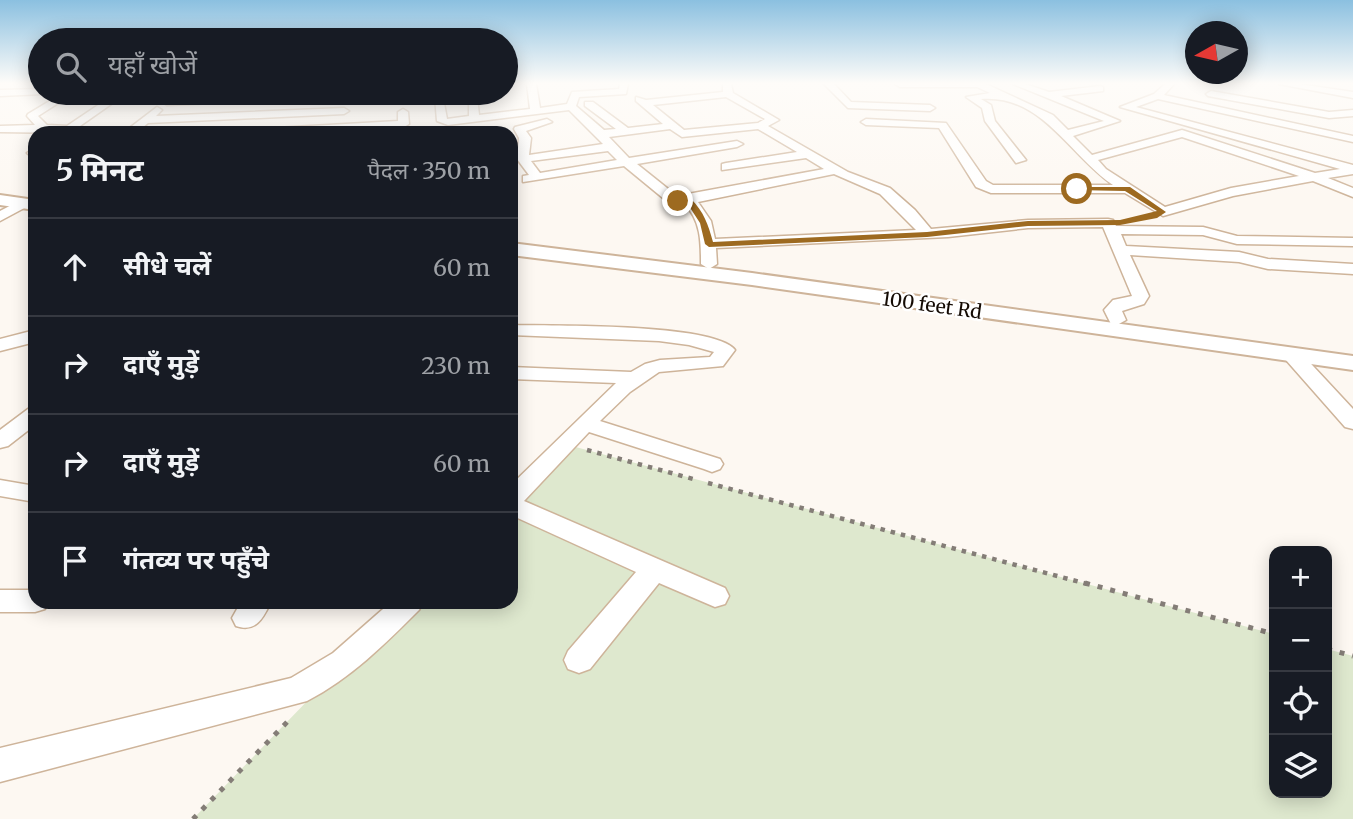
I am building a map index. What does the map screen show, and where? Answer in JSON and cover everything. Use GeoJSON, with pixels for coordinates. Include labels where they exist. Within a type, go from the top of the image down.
{"type":"FeatureCollection","features":[{"type":"Feature","properties":{"kind":"main road"},"geometry":{"type":"LineString","coordinates":[[0,191],[28,200]]}},
{"type":"Feature","properties":{"kind":"main road"},"geometry":{"type":"LineString","coordinates":[[0,200],[28,201]]}},
{"type":"Feature","properties":{"kind":"main road"},"geometry":{"type":"LineString","coordinates":[[518,240],[709,254],[1117,320],[1353,351]]}},
{"type":"Feature","properties":{"kind":"main road","name":"100 feet Rd"},"geometry":{"type":"LineString","coordinates":[[518,250],[1353,363]]}},
{"type":"Feature","properties":{"kind":"street"},"geometry":{"type":"LineString","coordinates":[[550,122],[519,129],[525,138],[523,159],[532,178],[737,144]]}},
{"type":"Feature","properties":{"kind":"street"},"geometry":{"type":"LineString","coordinates":[[587,122],[602,134],[610,147],[626,163],[674,200],[688,200],[836,170]]}},
{"type":"Feature","properties":{"kind":"street"},"geometry":{"type":"LineString","coordinates":[[613,122],[625,131]]}},
{"type":"Feature","properties":{"kind":"street"},"geometry":{"type":"LineString","coordinates":[[666,122],[684,135],[766,122]]}},
{"type":"Feature","properties":{"kind":"street"},"geometry":{"type":"LineString","coordinates":[[872,122],[942,125],[981,184],[991,188],[1127,189]]}},
{"type":"Feature","properties":{"kind":"street"},"geometry":{"type":"LineString","coordinates":[[991,122],[1020,160]]}},
{"type":"Feature","properties":{"kind":"street"},"geometry":{"type":"LineString","coordinates":[[1055,122],[1102,172],[1163,212]]}},
{"type":"Feature","properties":{"kind":"street"},"geometry":{"type":"LineString","coordinates":[[1067,134],[1110,122]]}},
{"type":"Feature","properties":{"kind":"street"},"geometry":{"type":"LineString","coordinates":[[1181,122],[1353,169]]}},
{"type":"Feature","properties":{"kind":"street"},"geometry":{"type":"LineString","coordinates":[[1269,122],[1353,139]]}},
{"type":"Feature","properties":{"kind":"street"},"geometry":{"type":"LineString","coordinates":[[378,126],[405,123]]}},
{"type":"Feature","properties":{"kind":"street"},"geometry":{"type":"LineString","coordinates":[[757,125],[836,170],[891,195],[927,234]]}},
{"type":"Feature","properties":{"kind":"street"},"geometry":{"type":"LineString","coordinates":[[602,134],[670,126]]}},
{"type":"Feature","properties":{"kind":"street"},"geometry":{"type":"LineString","coordinates":[[0,129],[28,128]]}},
{"type":"Feature","properties":{"kind":"street"},"geometry":{"type":"LineString","coordinates":[[1089,159],[1182,132],[1353,193]]}},
{"type":"Feature","properties":{"kind":"street"},"geometry":{"type":"LineString","coordinates":[[523,159],[610,147]]}},
{"type":"Feature","properties":{"kind":"street"},"geometry":{"type":"LineString","coordinates":[[726,167],[810,154]]}},
{"type":"Feature","properties":{"kind":"street"},"geometry":{"type":"LineString","coordinates":[[1110,227],[1231,192],[1353,169]]}},
{"type":"Feature","properties":{"kind":"street"},"geometry":{"type":"LineString","coordinates":[[1296,181],[1353,209]]}},
{"type":"Feature","properties":{"kind":"street"},"geometry":{"type":"LineString","coordinates":[[688,200],[704,223],[709,254],[1010,225],[1203,231],[1237,240],[1353,242]]}},
{"type":"Feature","properties":{"kind":"street"},"geometry":{"type":"LineString","coordinates":[[0,217],[28,203]]}},
{"type":"Feature","properties":{"kind":"street"},"geometry":{"type":"LineString","coordinates":[[1110,227],[1141,296],[1138,300],[1119,304],[1113,310],[1117,320]]}},
{"type":"Feature","properties":{"kind":"street"},"geometry":{"type":"LineString","coordinates":[[1121,250],[1239,257],[1268,264],[1353,269]]}},
{"type":"Feature","properties":{"kind":"street"},"geometry":{"type":"LineString","coordinates":[[518,330],[662,337],[708,342],[726,350],[716,362],[650,368],[635,378],[518,493]]}},
{"type":"Feature","properties":{"kind":"street"},"geometry":{"type":"LineString","coordinates":[[0,345],[28,338]]}},
{"type":"Feature","properties":{"kind":"street"},"geometry":{"type":"LineString","coordinates":[[1293,356],[1353,422]]}},
{"type":"Feature","properties":{"kind":"street"},"geometry":{"type":"LineString","coordinates":[[518,373],[635,378]]}},
{"type":"Feature","properties":{"kind":"street"},"geometry":{"type":"LineString","coordinates":[[0,441],[28,419]]}},
{"type":"Feature","properties":{"kind":"street"},"geometry":{"type":"LineString","coordinates":[[587,424],[712,464]]}},
{"type":"Feature","properties":{"kind":"street"},"geometry":{"type":"LineString","coordinates":[[0,488],[28,493]]}},
{"type":"Feature","properties":{"kind":"street"},"geometry":{"type":"LineString","coordinates":[[518,508],[715,596]]}},
{"type":"Feature","properties":{"kind":"street"},"geometry":{"type":"LineString","coordinates":[[579,660],[654,569]]}},
{"type":"Feature","properties":{"kind":"street"},"geometry":{"type":"LineString","coordinates":[[0,601],[28,601]]}},
{"type":"Feature","properties":{"kind":"street"},"geometry":{"type":"LineString","coordinates":[[0,765],[296,691],[324,678],[352,659],[402,609]]}},
{"type":"Feature","properties":{"kind":"path"},"geometry":{"type":"LineString","coordinates":[[584,449],[1269,633]]}},
{"type":"Feature","properties":{"kind":"path"},"geometry":{"type":"LineString","coordinates":[[1332,650],[1353,656]]}},
{"type":"Feature","properties":{"kind":"green space"},"geometry":{"type":"Polygon","coordinates":[[[557,442],[1269,633],[1269,798],[1332,798],[1332,650],[1353,656],[1353,819],[193,819],[396,609],[518,609],[518,483],[557,442]]]}},
{"type":"Feature","properties":{"kind":"route"},"geometry":{"type":"LineString","coordinates":[[678,201],[688,200],[698,210],[709,244],[948,233],[1028,224],[1120,222],[1163,212],[1127,189],[1077,189]]}}]}
